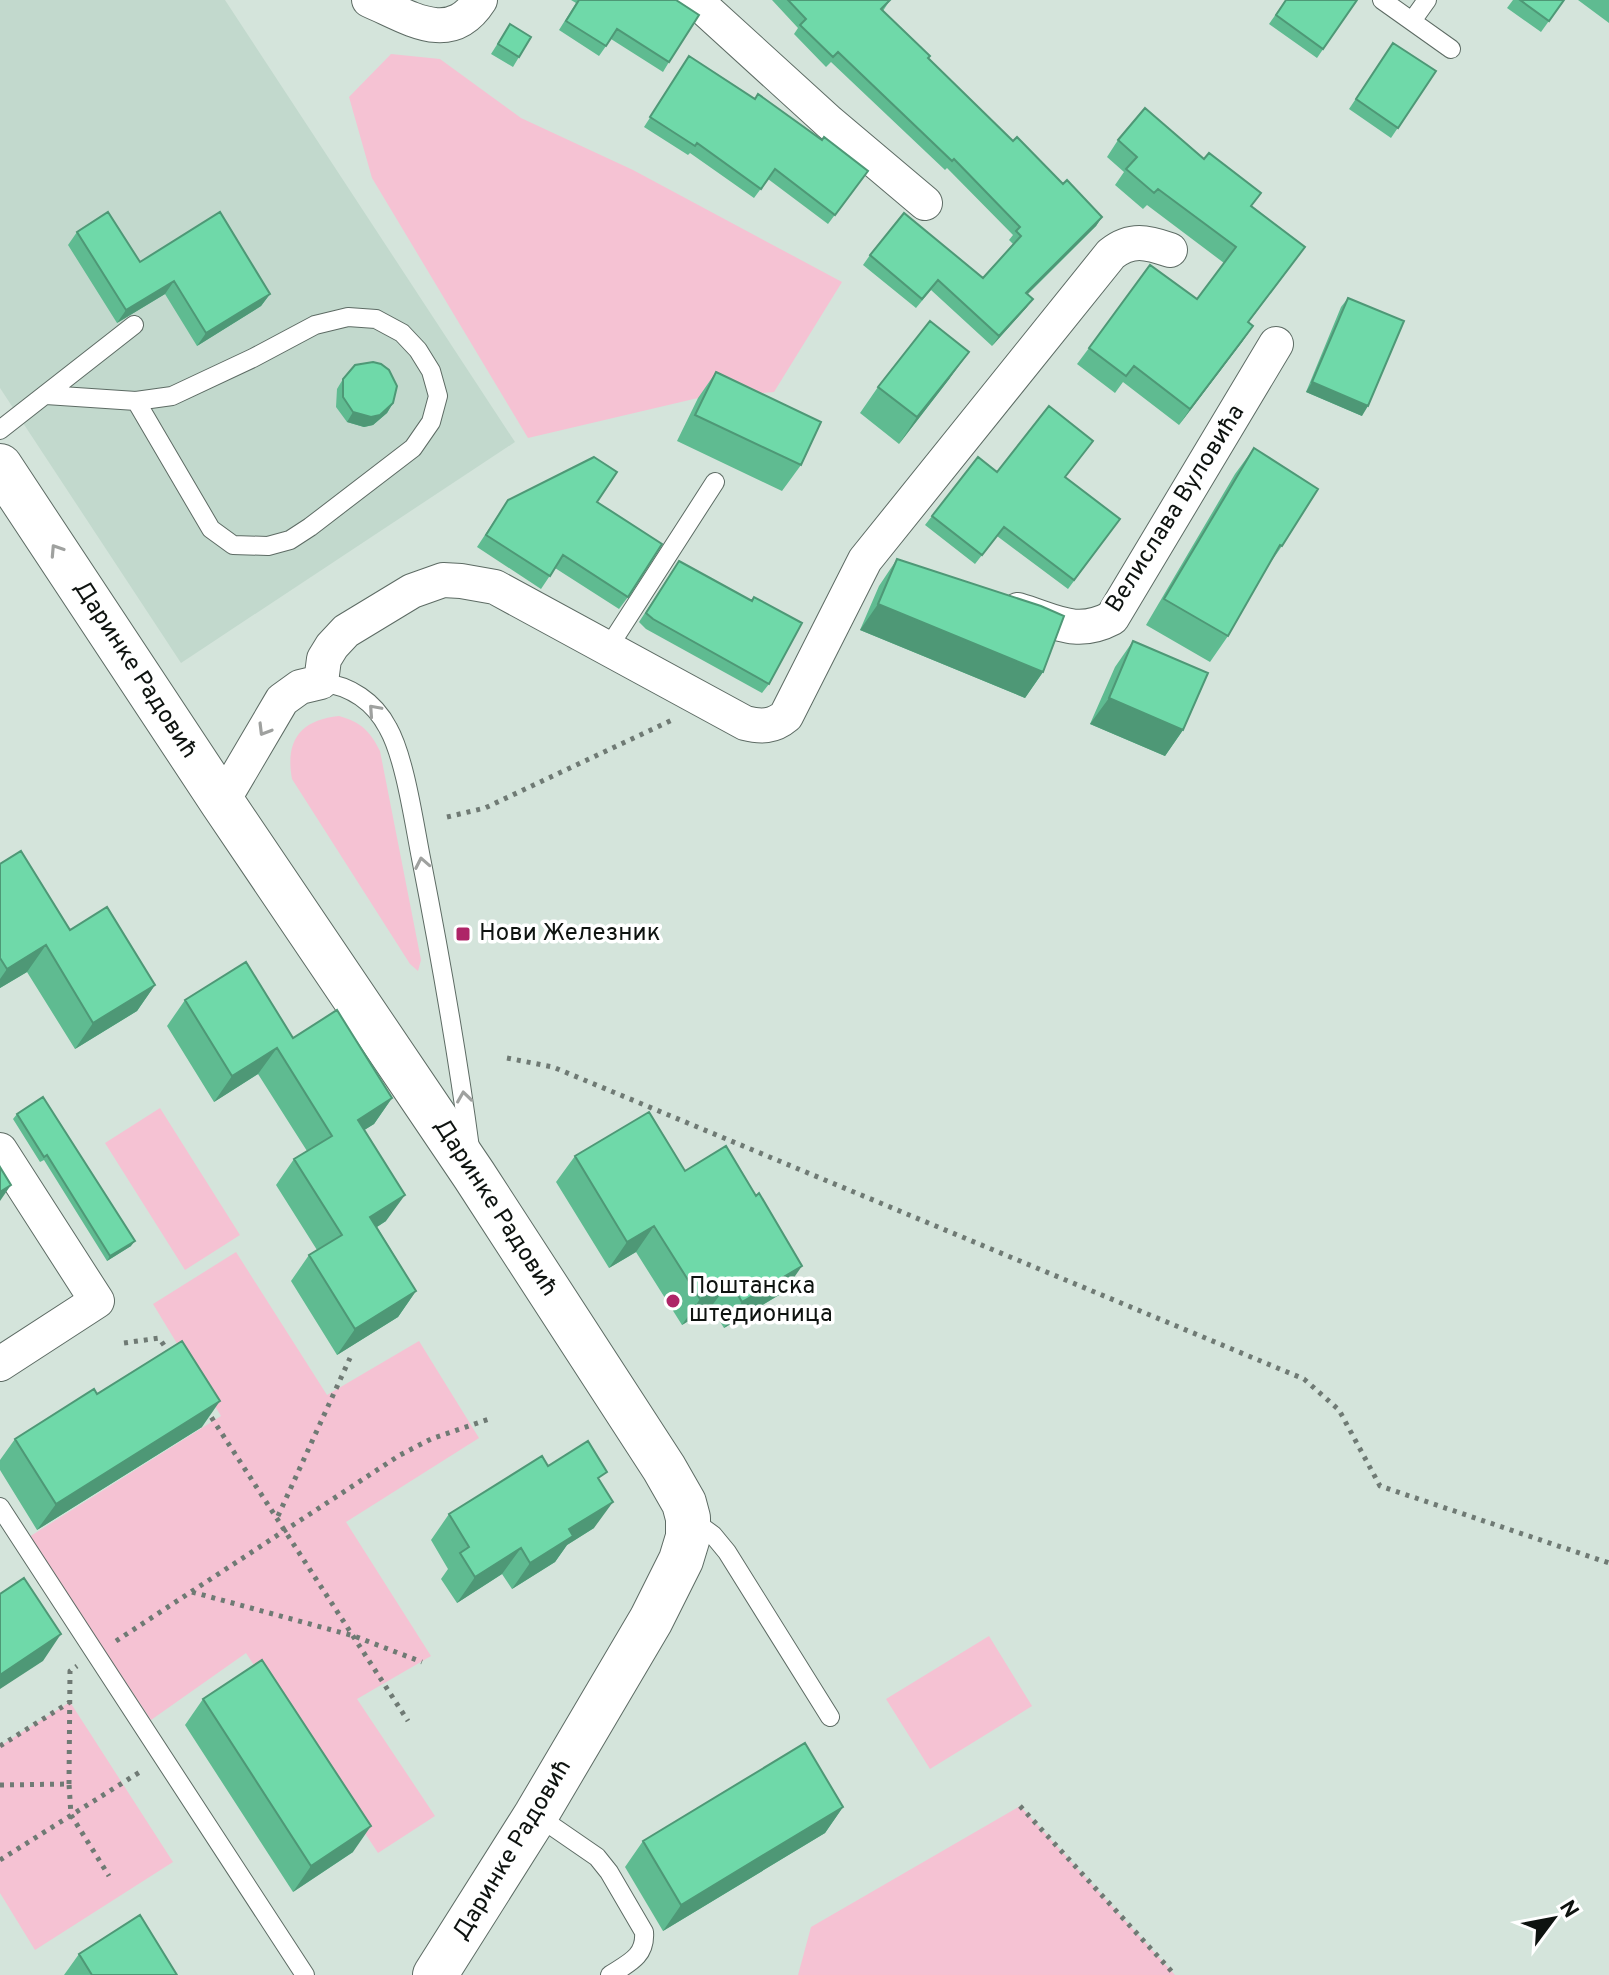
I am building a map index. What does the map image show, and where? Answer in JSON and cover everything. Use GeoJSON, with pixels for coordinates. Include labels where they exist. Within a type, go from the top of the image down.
{"type":"FeatureCollection","features":[{"type":"Feature","properties":{"kind":"street"},"geometry":{"type":"LineString","coordinates":[[369,0],[425,25],[450,26],[461,21],[480,0]]}},
{"type":"Feature","properties":{"kind":"street"},"geometry":{"type":"LineString","coordinates":[[695,0],[829,122],[925,203]]}},
{"type":"Feature","properties":{"kind":"street"},"geometry":{"type":"LineString","coordinates":[[222,802],[282,700],[300,687],[321,682],[324,659],[346,631],[412,591],[443,580],[495,587],[745,723],[756,726],[777,724],[786,716],[881,565],[1111,254],[1133,242],[1150,243],[1170,250]]}},
{"type":"Feature","properties":{"kind":"street","name":"Велислава Вуловића"},"geometry":{"type":"LineString","coordinates":[[987,599],[1078,629],[1096,626],[1112,618],[1276,344]]}},
{"type":"Feature","properties":{"kind":"street","name":"Даринке Радовић"},"geometry":{"type":"LineString","coordinates":[[0,466],[474,1175],[684,1503],[688,1537],[681,1560],[651,1620],[438,1974]]}},
{"type":"Feature","properties":{"kind":"street"},"geometry":{"type":"LineString","coordinates":[[0,1150],[97,1301],[0,1364]]}},
{"type":"Feature","properties":{"kind":"lane"},"geometry":{"type":"LineString","coordinates":[[1382,0],[1451,49]]}},
{"type":"Feature","properties":{"kind":"lane"},"geometry":{"type":"LineString","coordinates":[[1412,21],[1427,0]]}},
{"type":"Feature","properties":{"kind":"lane"},"geometry":{"type":"LineString","coordinates":[[46,395],[136,401],[172,396],[315,325],[348,317],[376,319],[402,333],[418,350],[431,371],[438,396],[431,422],[413,448],[310,527],[290,540],[268,546],[233,545],[211,529],[136,401]]}},
{"type":"Feature","properties":{"kind":"lane"},"geometry":{"type":"LineString","coordinates":[[0,430],[134,325]]}},
{"type":"Feature","properties":{"kind":"lane"},"geometry":{"type":"LineString","coordinates":[[608,648],[715,482]]}},
{"type":"Feature","properties":{"kind":"lane"},"geometry":{"type":"LineString","coordinates":[[321,682],[339,684],[358,694],[387,725],[395,743],[416,834],[457,1048],[474,1175]]}},
{"type":"Feature","properties":{"kind":"lane"},"geometry":{"type":"LineString","coordinates":[[0,1507],[305,1975]]}},
{"type":"Feature","properties":{"kind":"lane"},"geometry":{"type":"LineString","coordinates":[[688,1518],[713,1535],[727,1552],[830,1717]]}},
{"type":"Feature","properties":{"kind":"lane"},"geometry":{"type":"LineString","coordinates":[[536,1815],[597,1857],[644,1932],[645,1943],[641,1954],[610,1975]]}},
{"type":"Feature","properties":{"kind":"path"},"geometry":{"type":"LineString","coordinates":[[447,817],[485,808],[674,719],[684,711],[692,695]]}},
{"type":"Feature","properties":{"kind":"path"},"geometry":{"type":"LineString","coordinates":[[507,1058],[553,1067],[1304,1379],[1339,1410],[1380,1486],[1609,1563]]}},
{"type":"Feature","properties":{"kind":"path"},"geometry":{"type":"LineString","coordinates":[[124,1343],[159,1338],[176,1363]]}},
{"type":"Feature","properties":{"kind":"path"},"geometry":{"type":"LineString","coordinates":[[278,1517],[350,1358]]}},
{"type":"Feature","properties":{"kind":"path"},"geometry":{"type":"LineString","coordinates":[[201,1402],[408,1721]]}},
{"type":"Feature","properties":{"kind":"path"},"geometry":{"type":"LineString","coordinates":[[109,1876],[71,1815],[70,1671],[400,1455],[431,1439],[492,1418]]}},
{"type":"Feature","properties":{"kind":"path"},"geometry":{"type":"LineString","coordinates":[[191,1591],[354,1636],[422,1662]]}},
{"type":"Feature","properties":{"kind":"path"},"geometry":{"type":"LineString","coordinates":[[0,1746],[70,1702]]}},
{"type":"Feature","properties":{"kind":"path"},"geometry":{"type":"LineString","coordinates":[[0,1860],[164,1756]]}},
{"type":"Feature","properties":{"kind":"path"},"geometry":{"type":"LineString","coordinates":[[0,1785],[69,1784]]}},
{"type":"Feature","properties":{"kind":"path"},"geometry":{"type":"LineString","coordinates":[[1020,1806],[1175,1975]]}},
{"type":"Feature","properties":{"kind":"shaded area"},"geometry":{"type":"Polygon","coordinates":[[[0,0],[225,0],[515,442],[181,663],[0,388],[0,0]]]}},
{"type":"Feature","properties":{"kind":"shaded area"},"geometry":{"type":"Polygon","coordinates":[[[391,54],[440,59],[521,118],[633,170],[842,282],[774,392],[698,398],[528,438],[372,178],[349,97],[391,54]]]}},
{"type":"Feature","properties":{"kind":"shaded area"},"geometry":{"type":"Polygon","coordinates":[[[339,716],[364,728],[380,751],[421,960],[418,971],[410,964],[292,779],[291,754],[298,735],[314,722],[339,716]]]}},
{"type":"Feature","properties":{"kind":"shaded area"},"geometry":{"type":"Polygon","coordinates":[[[160,1108],[240,1235],[185,1270],[105,1143],[160,1108]]]}},
{"type":"Feature","properties":{"kind":"shaded area"},"geometry":{"type":"Polygon","coordinates":[[[236,1252],[327,1395],[419,1341],[479,1438],[346,1522],[431,1656],[357,1699],[435,1816],[378,1853],[246,1653],[151,1720],[29,1537],[221,1416],[153,1304],[236,1252]]]}},
{"type":"Feature","properties":{"kind":"shaded area"},"geometry":{"type":"Polygon","coordinates":[[[989,1636],[1032,1706],[930,1769],[886,1699],[989,1636]]]}},
{"type":"Feature","properties":{"kind":"shaded area"},"geometry":{"type":"Polygon","coordinates":[[[70,1702],[173,1862],[35,1950],[0,1893],[0,1746],[70,1702]]]}},
{"type":"Feature","properties":{"kind":"shaded area"},"geometry":{"type":"Polygon","coordinates":[[[1020,1806],[1175,1975],[798,1975],[811,1927],[1020,1806]]]}},
{"type":"Feature","properties":{"kind":"building"},"geometry":{"type":"Polygon","coordinates":[[[579,0],[676,0],[699,15],[669,62],[617,29],[606,46],[566,21],[579,0]]]}},
{"type":"Feature","properties":{"kind":"building"},"geometry":{"type":"Polygon","coordinates":[[[788,0],[890,0],[881,9],[930,56],[928,58],[1013,141],[1017,137],[1063,184],[1067,180],[1102,217],[1026,293],[1033,299],[999,336],[938,280],[922,299],[870,255],[904,213],[983,278],[1021,236],[1016,231],[1020,227],[954,159],[952,161],[838,52],[833,57],[800,25],[806,19],[788,0]]]}},
{"type":"Feature","properties":{"kind":"building"},"geometry":{"type":"Polygon","coordinates":[[[1286,0],[1357,0],[1323,49],[1276,15],[1286,0]]]}},
{"type":"Feature","properties":{"kind":"building"},"geometry":{"type":"Polygon","coordinates":[[[1520,0],[1564,0],[1549,21],[1520,0]]]}},
{"type":"Feature","properties":{"kind":"building"},"geometry":{"type":"Polygon","coordinates":[[[510,24],[531,37],[519,57],[498,44],[510,24]]]}},
{"type":"Feature","properties":{"kind":"building"},"geometry":{"type":"Polygon","coordinates":[[[1393,43],[1436,71],[1398,128],[1356,99],[1393,43]]]}},
{"type":"Feature","properties":{"kind":"building"},"geometry":{"type":"Polygon","coordinates":[[[689,56],[755,99],[758,94],[822,140],[824,137],[868,171],[835,215],[775,169],[761,189],[697,143],[695,146],[650,117],[689,56]]]}},
{"type":"Feature","properties":{"kind":"building"},"geometry":{"type":"Polygon","coordinates":[[[1145,108],[1204,159],[1209,153],[1261,193],[1251,206],[1305,247],[1248,322],[1253,326],[1190,409],[1134,366],[1126,376],[1089,348],[1150,265],[1197,299],[1236,247],[1158,189],[1154,193],[1126,169],[1137,157],[1118,140],[1145,108]]]}},
{"type":"Feature","properties":{"kind":"building"},"geometry":{"type":"Polygon","coordinates":[[[108,212],[140,262],[220,212],[270,294],[206,333],[174,281],[126,310],[77,232],[108,212]]]}},
{"type":"Feature","properties":{"kind":"building"},"geometry":{"type":"Polygon","coordinates":[[[1348,298],[1404,321],[1368,406],[1312,382],[1348,298]]]}},
{"type":"Feature","properties":{"kind":"building"},"geometry":{"type":"Polygon","coordinates":[[[930,321],[969,352],[917,417],[878,387],[930,321]]]}},
{"type":"Feature","properties":{"kind":"building"},"geometry":{"type":"Polygon","coordinates":[[[373,362],[389,370],[397,386],[393,403],[380,415],[371,417],[353,412],[343,397],[343,379],[355,365],[373,362]]]}},
{"type":"Feature","properties":{"kind":"building"},"geometry":{"type":"Polygon","coordinates":[[[716,372],[821,422],[801,465],[695,415],[716,372]]]}},
{"type":"Feature","properties":{"kind":"building"},"geometry":{"type":"Polygon","coordinates":[[[1049,406],[1093,441],[1065,477],[1120,519],[1074,580],[1004,527],[982,555],[932,516],[978,457],[997,472],[1049,406]]]}},
{"type":"Feature","properties":{"kind":"building"},"geometry":{"type":"Polygon","coordinates":[[[1254,448],[1318,489],[1280,545],[1228,636],[1164,599],[1254,448]]]}},
{"type":"Feature","properties":{"kind":"building"},"geometry":{"type":"Polygon","coordinates":[[[594,457],[617,472],[597,502],[662,544],[628,597],[563,555],[550,576],[486,535],[508,500],[594,457]]]}},
{"type":"Feature","properties":{"kind":"building"},"geometry":{"type":"Polygon","coordinates":[[[897,559],[1064,616],[1043,672],[878,604],[897,559]]]}},
{"type":"Feature","properties":{"kind":"building"},"geometry":{"type":"Polygon","coordinates":[[[679,561],[752,601],[754,597],[802,623],[769,684],[646,613],[679,561]]]}},
{"type":"Feature","properties":{"kind":"building"},"geometry":{"type":"Polygon","coordinates":[[[1133,641],[1208,673],[1183,730],[1109,698],[1133,641]]]}},
{"type":"Feature","properties":{"kind":"building"},"geometry":{"type":"Polygon","coordinates":[[[21,851],[70,930],[107,907],[155,985],[93,1023],[46,945],[7,969],[0,958],[0,864],[21,851]]]}},
{"type":"Feature","properties":{"kind":"building"},"geometry":{"type":"Polygon","coordinates":[[[246,962],[293,1038],[337,1010],[392,1098],[358,1120],[405,1195],[370,1217],[416,1291],[355,1329],[309,1255],[342,1235],[294,1159],[332,1136],[277,1048],[232,1076],[185,1000],[246,962]]]}},
{"type":"Feature","properties":{"kind":"building"},"geometry":{"type":"Polygon","coordinates":[[[43,1097],[135,1241],[110,1256],[47,1155],[44,1157],[17,1114],[43,1097]]]}},
{"type":"Feature","properties":{"kind":"building"},"geometry":{"type":"Polygon","coordinates":[[[649,1112],[685,1171],[726,1146],[756,1196],[759,1193],[802,1266],[742,1302],[730,1281],[700,1299],[654,1226],[627,1242],[575,1156],[649,1112]]]}},
{"type":"Feature","properties":{"kind":"building"},"geometry":{"type":"Polygon","coordinates":[[[0,1167],[11,1185],[0,1192],[0,1167]]]}},
{"type":"Feature","properties":{"kind":"building"},"geometry":{"type":"Polygon","coordinates":[[[182,1341],[220,1401],[56,1504],[15,1439],[94,1389],[97,1394],[182,1341]]]}},
{"type":"Feature","properties":{"kind":"building"},"geometry":{"type":"Polygon","coordinates":[[[588,1441],[607,1472],[598,1478],[613,1502],[569,1529],[573,1536],[530,1563],[521,1548],[475,1577],[460,1553],[469,1547],[449,1514],[542,1456],[548,1466],[588,1441]]]}},
{"type":"Feature","properties":{"kind":"building"},"geometry":{"type":"Polygon","coordinates":[[[24,1578],[61,1634],[0,1675],[0,1594],[24,1578]]]}},
{"type":"Feature","properties":{"kind":"building"},"geometry":{"type":"Polygon","coordinates":[[[262,1660],[371,1826],[311,1866],[203,1699],[262,1660]]]}},
{"type":"Feature","properties":{"kind":"building"},"geometry":{"type":"Polygon","coordinates":[[[805,1743],[843,1807],[681,1905],[643,1841],[805,1743]]]}},
{"type":"Feature","properties":{"kind":"building"},"geometry":{"type":"Polygon","coordinates":[[[140,1915],[177,1975],[92,1975],[79,1954],[140,1915]]]}},
{"type":"Feature","properties":{"kind":"place","name":"Нови Железник"},"geometry":{"type":"Point","coordinates":[463,934]}},
{"type":"Feature","properties":{"kind":"place","name":"Поштанска штедионица"},"geometry":{"type":"Point","coordinates":[673,1301]}}]}
